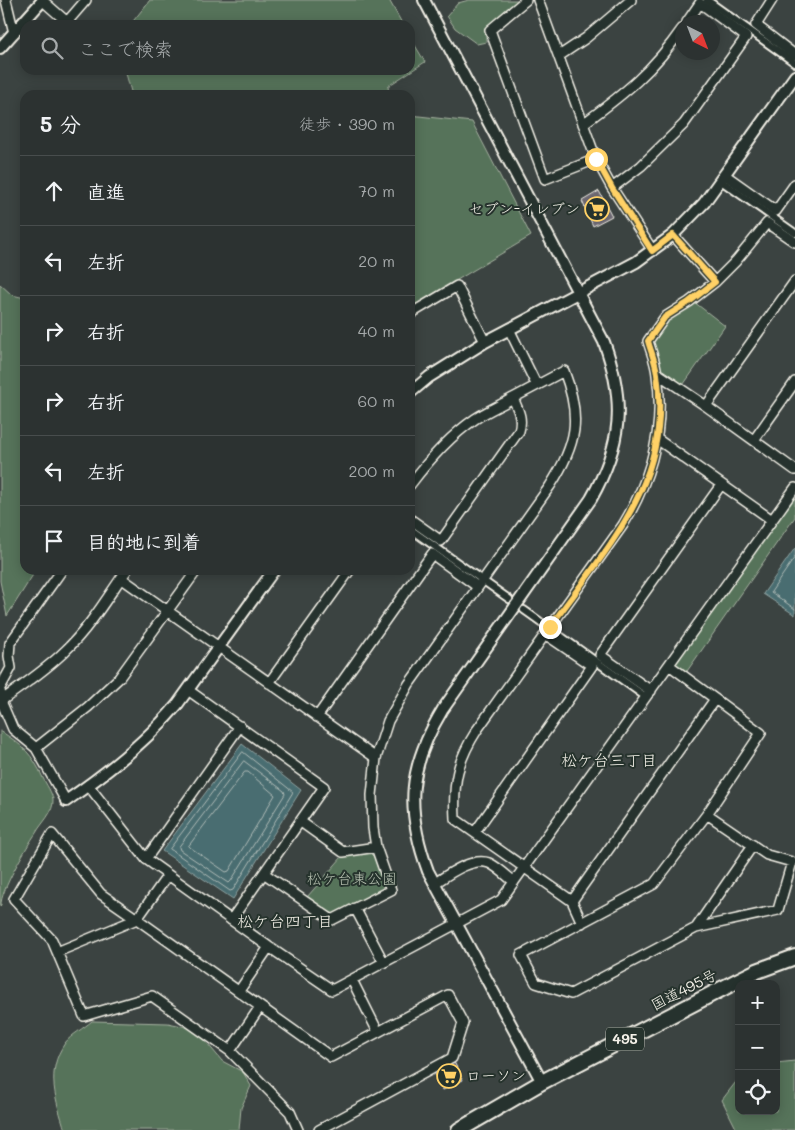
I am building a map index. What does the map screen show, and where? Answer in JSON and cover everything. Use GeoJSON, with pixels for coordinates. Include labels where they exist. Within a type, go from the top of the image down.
{"type":"FeatureCollection","features":[{"type":"Feature","properties":{"kind":"highway","name":"国道495号"},"geometry":{"type":"LineString","coordinates":[[459,1130],[542,1082],[750,975],[795,957]]}},
{"type":"Feature","properties":{"kind":"street"},"geometry":{"type":"LineString","coordinates":[[6,0],[14,33]]}},
{"type":"Feature","properties":{"kind":"street"},"geometry":{"type":"LineString","coordinates":[[25,20],[42,0],[64,20]]}},
{"type":"Feature","properties":{"kind":"street"},"geometry":{"type":"LineString","coordinates":[[68,20],[86,0]]}},
{"type":"Feature","properties":{"kind":"street"},"geometry":{"type":"LineString","coordinates":[[424,0],[604,342],[612,364],[618,404],[615,444],[603,478],[591,499],[443,709],[428,733],[415,772],[413,815],[422,853],[435,883],[542,1082]]}},
{"type":"Feature","properties":{"kind":"street"},"geometry":{"type":"LineString","coordinates":[[526,0],[490,30],[545,179],[596,159]]}},
{"type":"Feature","properties":{"kind":"street"},"geometry":{"type":"LineString","coordinates":[[538,0],[596,159],[652,251]]}},
{"type":"Feature","properties":{"kind":"street"},"geometry":{"type":"LineString","coordinates":[[559,56],[592,34],[631,0]]}},
{"type":"Feature","properties":{"kind":"street"},"geometry":{"type":"LineString","coordinates":[[707,0],[795,63]]}},
{"type":"Feature","properties":{"kind":"street"},"geometry":{"type":"LineString","coordinates":[[772,0],[756,25],[795,55]]}},
{"type":"Feature","properties":{"kind":"street"},"geometry":{"type":"LineString","coordinates":[[692,15],[700,4],[716,15]]}},
{"type":"Feature","properties":{"kind":"street"},"geometry":{"type":"LineString","coordinates":[[612,188],[641,166],[684,124],[746,36],[720,18]]}},
{"type":"Feature","properties":{"kind":"street"},"geometry":{"type":"LineString","coordinates":[[0,48],[20,26]]}},
{"type":"Feature","properties":{"kind":"street"},"geometry":{"type":"LineString","coordinates":[[583,124],[620,97],[644,76],[675,39]]}},
{"type":"Feature","properties":{"kind":"street"},"geometry":{"type":"LineString","coordinates":[[415,389],[485,342],[636,262],[673,235],[704,203],[795,76]]}},
{"type":"Feature","properties":{"kind":"street"},"geometry":{"type":"LineString","coordinates":[[723,178],[776,211],[795,184]]}},
{"type":"Feature","properties":{"kind":"street"},"geometry":{"type":"LineString","coordinates":[[723,178],[795,233]]}},
{"type":"Feature","properties":{"kind":"street"},"geometry":{"type":"LineString","coordinates":[[582,923],[572,901],[455,819],[454,793],[457,773],[465,748],[635,506],[653,462],[657,439],[659,408],[657,373],[648,341],[665,317],[715,282],[746,250],[767,223],[795,242]]}},
{"type":"Feature","properties":{"kind":"street"},"geometry":{"type":"LineString","coordinates":[[673,235],[715,282]]}},
{"type":"Feature","properties":{"kind":"street"},"geometry":{"type":"LineString","coordinates":[[706,406],[795,281]]}},
{"type":"Feature","properties":{"kind":"street"},"geometry":{"type":"LineString","coordinates":[[415,311],[457,286],[485,342]]}},
{"type":"Feature","properties":{"kind":"street"},"geometry":{"type":"LineString","coordinates":[[509,329],[536,384]]}},
{"type":"Feature","properties":{"kind":"street"},"geometry":{"type":"LineString","coordinates":[[265,874],[332,920],[391,890],[376,847],[373,828],[372,795],[376,758],[388,721],[396,705],[559,472],[572,446],[575,429],[575,409],[564,371],[536,384],[475,419],[440,449],[415,479]]}},
{"type":"Feature","properties":{"kind":"street"},"geometry":{"type":"LineString","coordinates":[[657,373],[795,470]]}},
{"type":"Feature","properties":{"kind":"street"},"geometry":{"type":"LineString","coordinates":[[754,440],[795,382]]}},
{"type":"Feature","properties":{"kind":"street"},"geometry":{"type":"LineString","coordinates":[[415,523],[441,541],[519,431],[522,424],[521,416],[513,398]]}},
{"type":"Feature","properties":{"kind":"street"},"geometry":{"type":"LineString","coordinates":[[657,439],[772,520]]}},
{"type":"Feature","properties":{"kind":"street"},"geometry":{"type":"LineString","coordinates":[[648,694],[600,655],[721,485]]}},
{"type":"Feature","properties":{"kind":"street"},"geometry":{"type":"LineString","coordinates":[[88,786],[146,859],[332,990],[502,900],[795,488]]}},
{"type":"Feature","properties":{"kind":"street"},"geometry":{"type":"LineString","coordinates":[[415,533],[481,583]]}},
{"type":"Feature","properties":{"kind":"street"},"geometry":{"type":"LineString","coordinates":[[317,717],[432,554],[509,599]]}},
{"type":"Feature","properties":{"kind":"street"},"geometry":{"type":"LineString","coordinates":[[58,575],[10,643],[9,656],[11,668],[0,688],[1,701],[13,729],[36,748],[66,801],[88,786],[153,733],[177,705],[270,575]]}},
{"type":"Feature","properties":{"kind":"street"},"geometry":{"type":"LineString","coordinates":[[1,701],[65,652],[80,636],[123,575]]}},
{"type":"Feature","properties":{"kind":"street"},"geometry":{"type":"LineString","coordinates":[[36,748],[88,707],[119,678],[193,575]]}},
{"type":"Feature","properties":{"kind":"street"},"geometry":{"type":"LineString","coordinates":[[269,683],[346,575]]}},
{"type":"Feature","properties":{"kind":"street"},"geometry":{"type":"LineString","coordinates":[[121,578],[376,758]]}},
{"type":"Feature","properties":{"kind":"street"},"geometry":{"type":"LineString","coordinates":[[475,832],[592,666],[547,631],[524,610]]}},
{"type":"Feature","properties":{"kind":"street"},"geometry":{"type":"LineString","coordinates":[[547,631],[648,694]]}},
{"type":"Feature","properties":{"kind":"street"},"geometry":{"type":"LineString","coordinates":[[669,665],[762,733],[707,814],[654,884],[521,955],[536,983],[571,994],[696,928],[778,910],[792,862],[767,855],[707,814]]}},
{"type":"Feature","properties":{"kind":"street"},"geometry":{"type":"LineString","coordinates":[[188,690],[324,787],[265,874],[231,920]]}},
{"type":"Feature","properties":{"kind":"street"},"geometry":{"type":"LineString","coordinates":[[572,901],[715,699]]}},
{"type":"Feature","properties":{"kind":"street"},"geometry":{"type":"LineString","coordinates":[[146,859],[240,726]]}},
{"type":"Feature","properties":{"kind":"street"},"geometry":{"type":"LineString","coordinates":[[301,822],[343,852],[376,847]]}},
{"type":"Feature","properties":{"kind":"street"},"geometry":{"type":"LineString","coordinates":[[298,1130],[290,1112],[230,1051],[152,996],[84,1016],[52,940],[14,899],[52,834],[101,894],[331,1057],[448,995],[463,1024],[452,1058],[319,1130]]}},
{"type":"Feature","properties":{"kind":"street"},"geometry":{"type":"LineString","coordinates":[[696,928],[753,845]]}},
{"type":"Feature","properties":{"kind":"street"},"geometry":{"type":"LineString","coordinates":[[435,883],[458,870],[481,862],[490,864],[514,882]]}},
{"type":"Feature","properties":{"kind":"street"},"geometry":{"type":"LineString","coordinates":[[57,952],[137,919],[168,875]]}},
{"type":"Feature","properties":{"kind":"street"},"geometry":{"type":"LineString","coordinates":[[355,908],[384,963]]}},
{"type":"Feature","properties":{"kind":"street"},"geometry":{"type":"LineString","coordinates":[[238,991],[269,947]]}},
{"type":"Feature","properties":{"kind":"street"},"geometry":{"type":"LineString","coordinates":[[352,980],[378,1032]]}},
{"type":"Feature","properties":{"kind":"street"},"geometry":{"type":"LineString","coordinates":[[230,1051],[260,1007]]}},
{"type":"Feature","properties":{"kind":"green space"},"geometry":{"type":"Polygon","coordinates":[[[150,0],[389,0],[400,20],[134,20],[150,0]]]}},
{"type":"Feature","properties":{"kind":"green space"},"geometry":{"type":"Polygon","coordinates":[[[469,0],[519,0],[486,32],[486,42],[477,44],[455,28],[447,16],[458,3],[469,0]]]}},
{"type":"Feature","properties":{"kind":"green space"},"geometry":{"type":"Polygon","coordinates":[[[415,45],[425,62],[415,68],[415,45]]]}},
{"type":"Feature","properties":{"kind":"green space"},"geometry":{"type":"Polygon","coordinates":[[[126,75],[405,75],[388,86],[388,90],[131,90],[126,75]]]}},
{"type":"Feature","properties":{"kind":"green space"},"geometry":{"type":"Polygon","coordinates":[[[415,116],[472,122],[531,236],[415,305],[415,116]]]}},
{"type":"Feature","properties":{"kind":"green space"},"geometry":{"type":"Polygon","coordinates":[[[0,284],[12,295],[20,297],[20,575],[33,575],[7,616],[0,581],[0,284]]]}},
{"type":"Feature","properties":{"kind":"green space"},"geometry":{"type":"Polygon","coordinates":[[[694,302],[725,326],[681,388],[659,373],[650,342],[666,319],[694,302]]]}},
{"type":"Feature","properties":{"kind":"green space"},"geometry":{"type":"Polygon","coordinates":[[[795,494],[795,517],[685,674],[674,665],[795,494]]]}},
{"type":"Feature","properties":{"kind":"green space"},"geometry":{"type":"Polygon","coordinates":[[[0,731],[15,741],[31,756],[50,791],[53,804],[50,813],[38,829],[9,880],[0,906],[0,731]]]}},
{"type":"Feature","properties":{"kind":"green space","name":"松ケ台東公園"},"geometry":{"type":"Polygon","coordinates":[[[370,853],[374,857],[384,884],[382,889],[335,914],[307,897],[342,857],[370,853]]]}},
{"type":"Feature","properties":{"kind":"green space"},"geometry":{"type":"Polygon","coordinates":[[[92,1021],[168,1023],[187,1027],[202,1037],[222,1061],[243,1072],[251,1086],[241,1108],[239,1130],[65,1130],[54,1086],[55,1065],[65,1043],[92,1021]]]}},
{"type":"Feature","properties":{"kind":"green space"},"geometry":{"type":"Polygon","coordinates":[[[795,1061],[795,1130],[737,1130],[722,1100],[735,1083],[735,1115],[780,1115],[780,1063],[795,1061]]]}},
{"type":"Feature","properties":{"kind":"water"},"geometry":{"type":"Polygon","coordinates":[[[795,548],[795,615],[763,594],[795,548]]]}},
{"type":"Feature","properties":{"kind":"water"},"geometry":{"type":"Polygon","coordinates":[[[242,744],[301,790],[233,899],[162,851],[242,744]]]}},
{"type":"Feature","properties":{"kind":"building","name":"セブン-イレブン"},"geometry":{"type":"Polygon","coordinates":[[[599,191],[612,216],[593,226],[582,201],[599,191]]]}},
{"type":"Feature","properties":{"kind":"building","name":"ローソン"},"geometry":{"type":"Polygon","coordinates":[[[454,1062],[463,1080],[443,1090],[434,1072],[454,1062]]]}},
{"type":"Feature","properties":{"kind":"place","name":"セブン-イレブン"},"geometry":{"type":"Point","coordinates":[597,209]}},
{"type":"Feature","properties":{"kind":"place","name":"ローソン"},"geometry":{"type":"Point","coordinates":[449,1076]}},
{"type":"Feature","properties":{"kind":"district","name":"松ケ台三丁目"},"geometry":{"type":"Point","coordinates":[609,760]}},
{"type":"Feature","properties":{"kind":"district","name":"松ケ台四丁目"},"geometry":{"type":"Point","coordinates":[285,921]}},
{"type":"Feature","properties":{"kind":"route"},"geometry":{"type":"LineString","coordinates":[[550,627],[635,506],[653,462],[659,408],[657,373],[648,341],[665,317],[715,282],[673,235],[652,251],[596,159]]}}]}
